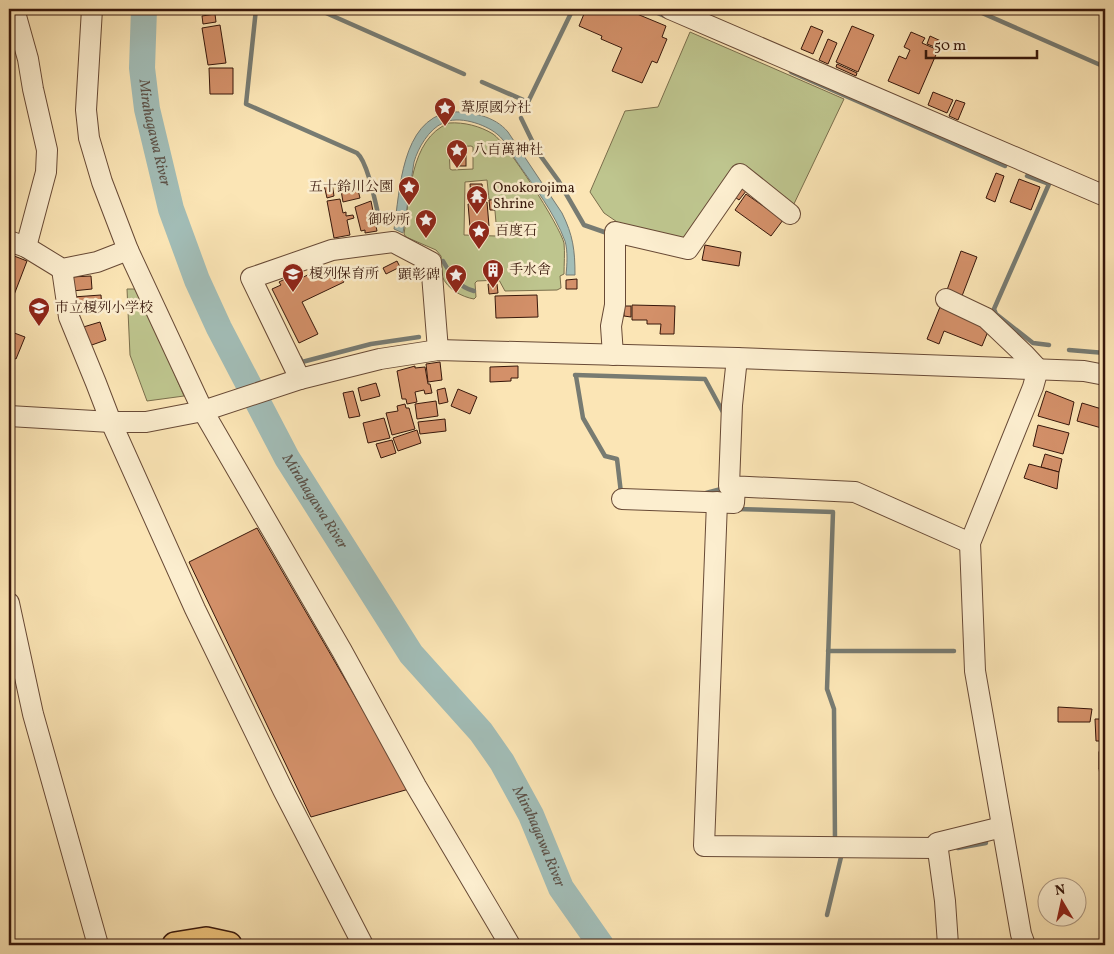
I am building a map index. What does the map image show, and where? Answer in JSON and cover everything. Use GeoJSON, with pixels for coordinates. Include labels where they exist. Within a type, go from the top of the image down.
{"type":"FeatureCollection","features":[{"type":"Feature","properties":{"kind":"main road"},"geometry":{"type":"LineString","coordinates":[[175,945],[206,940],[229,945]]}},
{"type":"Feature","properties":{"kind":"street"},"geometry":{"type":"LineString","coordinates":[[14,9],[28,59],[32,89],[46,150],[46,172],[17,244],[62,269],[97,262],[128,250]]}},
{"type":"Feature","properties":{"kind":"street"},"geometry":{"type":"LineString","coordinates":[[92,9],[86,110],[89,138],[102,182],[128,250],[203,411],[342,651],[416,786],[510,945]]}},
{"type":"Feature","properties":{"kind":"street"},"geometry":{"type":"LineString","coordinates":[[670,9],[1105,196]]}},
{"type":"Feature","properties":{"kind":"street"},"geometry":{"type":"LineString","coordinates":[[613,355],[611,326],[615,305],[616,232],[688,249],[740,174],[790,214]]}},
{"type":"Feature","properties":{"kind":"street"},"geometry":{"type":"LineString","coordinates":[[296,380],[251,278],[332,250],[392,242],[431,262],[438,350]]}},
{"type":"Feature","properties":{"kind":"street"},"geometry":{"type":"LineString","coordinates":[[62,269],[68,317],[110,422],[195,609],[283,790],[363,945]]}},
{"type":"Feature","properties":{"kind":"street"},"geometry":{"type":"LineString","coordinates":[[946,299],[986,318],[1026,355],[1038,369]]}},
{"type":"Feature","properties":{"kind":"street"},"geometry":{"type":"LineString","coordinates":[[9,416],[110,422],[146,422],[203,411],[296,380],[380,359],[438,350],[1038,369],[1084,371],[1105,375]]}},
{"type":"Feature","properties":{"kind":"street"},"geometry":{"type":"LineString","coordinates":[[737,358],[732,405],[729,486],[855,492],[970,543]]}},
{"type":"Feature","properties":{"kind":"street"},"geometry":{"type":"LineString","coordinates":[[1025,945],[1021,934],[975,671],[970,543],[1033,387],[1038,369]]}},
{"type":"Feature","properties":{"kind":"street"},"geometry":{"type":"LineString","coordinates":[[622,499],[734,503],[735,487]]}},
{"type":"Feature","properties":{"kind":"street"},"geometry":{"type":"LineString","coordinates":[[717,502],[704,846],[936,848]]}},
{"type":"Feature","properties":{"kind":"street"},"geometry":{"type":"LineString","coordinates":[[9,603],[33,714],[98,945]]}},
{"type":"Feature","properties":{"kind":"street"},"geometry":{"type":"LineString","coordinates":[[948,945],[945,901],[936,848],[937,843],[1002,827]]}},
{"type":"Feature","properties":{"kind":"green space"},"geometry":{"type":"Polygon","coordinates":[[[690,32],[844,99],[792,208],[738,164],[687,242],[623,226],[604,213],[590,192],[625,111],[658,107],[690,32]]]}},
{"type":"Feature","properties":{"kind":"green space"},"geometry":{"type":"Polygon","coordinates":[[[449,123],[460,123],[477,127],[493,134],[509,152],[543,203],[564,243],[564,274],[560,276],[561,288],[557,290],[505,291],[499,280],[477,281],[475,283],[476,297],[474,299],[469,298],[455,292],[444,281],[441,256],[436,250],[406,237],[404,234],[414,171],[426,142],[436,131],[449,123]],[[451,147],[449,149],[450,169],[473,169],[473,147],[451,147]],[[487,180],[465,182],[464,235],[496,236],[497,234],[494,200],[489,199],[487,180]]]}},
{"type":"Feature","properties":{"kind":"green space"},"geometry":{"type":"Polygon","coordinates":[[[127,289],[138,289],[184,396],[147,401],[130,355],[127,289]]]}},
{"type":"Feature","properties":{"kind":"water"},"geometry":{"type":"Polygon","coordinates":[[[450,112],[466,112],[489,118],[508,132],[562,213],[573,243],[575,275],[566,275],[566,245],[561,230],[544,200],[506,144],[492,130],[464,120],[443,123],[433,130],[425,140],[414,162],[403,233],[394,229],[401,177],[412,143],[421,128],[434,118],[450,112]]]}},
{"type":"Feature","properties":{"kind":"building"},"geometry":{"type":"Polygon","coordinates":[[[586,9],[625,9],[666,26],[662,37],[667,39],[657,63],[652,61],[642,83],[612,71],[622,48],[601,39],[602,36],[579,26],[586,9]]]}},
{"type":"Feature","properties":{"kind":"building"},"geometry":{"type":"Polygon","coordinates":[[[215,14],[216,22],[203,24],[202,16],[215,14]]]}},
{"type":"Feature","properties":{"kind":"building"},"geometry":{"type":"Polygon","coordinates":[[[220,25],[226,63],[208,65],[202,28],[220,25]]]}},
{"type":"Feature","properties":{"kind":"building"},"geometry":{"type":"Polygon","coordinates":[[[811,26],[823,31],[813,54],[801,49],[811,26]]]}},
{"type":"Feature","properties":{"kind":"building"},"geometry":{"type":"Polygon","coordinates":[[[852,26],[874,35],[858,72],[836,62],[852,26]]]}},
{"type":"Feature","properties":{"kind":"building"},"geometry":{"type":"Polygon","coordinates":[[[911,32],[925,38],[922,43],[938,50],[919,94],[888,81],[899,56],[906,59],[910,50],[904,47],[911,32]]]}},
{"type":"Feature","properties":{"kind":"building"},"geometry":{"type":"Polygon","coordinates":[[[930,36],[943,42],[940,49],[927,44],[930,36]]]}},
{"type":"Feature","properties":{"kind":"building"},"geometry":{"type":"Polygon","coordinates":[[[828,39],[837,43],[828,64],[819,60],[828,39]]]}},
{"type":"Feature","properties":{"kind":"building"},"geometry":{"type":"Polygon","coordinates":[[[837,64],[857,73],[856,76],[836,67],[837,64]]]}},
{"type":"Feature","properties":{"kind":"building"},"geometry":{"type":"Polygon","coordinates":[[[209,68],[233,68],[233,94],[210,94],[209,68]]]}},
{"type":"Feature","properties":{"kind":"building"},"geometry":{"type":"Polygon","coordinates":[[[933,92],[953,100],[947,113],[928,105],[933,92]]]}},
{"type":"Feature","properties":{"kind":"building"},"geometry":{"type":"Polygon","coordinates":[[[956,100],[965,103],[958,120],[949,116],[956,100]]]}},
{"type":"Feature","properties":{"kind":"building"},"geometry":{"type":"Polygon","coordinates":[[[458,152],[466,152],[466,166],[458,166],[458,152]]]}},
{"type":"Feature","properties":{"kind":"building"},"geometry":{"type":"Polygon","coordinates":[[[996,173],[1004,176],[995,202],[986,198],[996,173]]]}},
{"type":"Feature","properties":{"kind":"building"},"geometry":{"type":"Polygon","coordinates":[[[1019,179],[1040,187],[1031,210],[1010,202],[1019,179]]]}},
{"type":"Feature","properties":{"kind":"building"},"geometry":{"type":"Polygon","coordinates":[[[332,183],[334,196],[327,198],[324,185],[332,183]]]}},
{"type":"Feature","properties":{"kind":"building"},"geometry":{"type":"Polygon","coordinates":[[[470,184],[482,184],[483,196],[479,197],[480,203],[487,202],[489,226],[484,226],[484,234],[474,235],[474,227],[470,227],[468,204],[475,203],[475,197],[471,197],[470,184]]]}},
{"type":"Feature","properties":{"kind":"building"},"geometry":{"type":"Polygon","coordinates":[[[740,184],[747,190],[739,200],[732,195],[740,184]]]}},
{"type":"Feature","properties":{"kind":"building"},"geometry":{"type":"Polygon","coordinates":[[[357,186],[360,198],[343,202],[341,190],[357,186]]]}},
{"type":"Feature","properties":{"kind":"building"},"geometry":{"type":"Polygon","coordinates":[[[746,194],[783,220],[771,236],[735,210],[746,194]]]}},
{"type":"Feature","properties":{"kind":"building"},"geometry":{"type":"Polygon","coordinates":[[[340,199],[343,213],[346,212],[346,216],[353,215],[354,218],[347,220],[350,235],[334,238],[327,201],[340,199]]]}},
{"type":"Feature","properties":{"kind":"building"},"geometry":{"type":"Polygon","coordinates":[[[489,200],[494,200],[495,210],[490,210],[489,200]]]}},
{"type":"Feature","properties":{"kind":"building"},"geometry":{"type":"Polygon","coordinates":[[[371,201],[377,231],[365,233],[365,230],[361,231],[355,207],[371,201]]]}},
{"type":"Feature","properties":{"kind":"building"},"geometry":{"type":"Polygon","coordinates":[[[705,245],[741,252],[739,266],[702,260],[705,245]]]}},
{"type":"Feature","properties":{"kind":"building"},"geometry":{"type":"Polygon","coordinates":[[[961,251],[977,257],[962,296],[947,290],[961,251]]]}},
{"type":"Feature","properties":{"kind":"building"},"geometry":{"type":"Polygon","coordinates":[[[9,254],[27,261],[9,308],[9,254]]]}},
{"type":"Feature","properties":{"kind":"building"},"geometry":{"type":"Polygon","coordinates":[[[397,261],[400,267],[386,274],[383,268],[397,261]]]}},
{"type":"Feature","properties":{"kind":"building"},"geometry":{"type":"Polygon","coordinates":[[[325,266],[327,271],[336,266],[344,282],[302,302],[318,334],[299,343],[272,289],[281,285],[279,282],[289,277],[292,283],[325,266]]]}},
{"type":"Feature","properties":{"kind":"building"},"geometry":{"type":"Polygon","coordinates":[[[91,276],[92,289],[72,291],[71,277],[91,276]]]}},
{"type":"Feature","properties":{"kind":"building"},"geometry":{"type":"Polygon","coordinates":[[[577,279],[577,289],[566,289],[566,280],[577,279]]]}},
{"type":"Feature","properties":{"kind":"building","name":"手水舎"},"geometry":{"type":"Polygon","coordinates":[[[488,284],[497,284],[498,293],[489,294],[488,284]]]}},
{"type":"Feature","properties":{"kind":"building"},"geometry":{"type":"Polygon","coordinates":[[[101,295],[102,309],[74,312],[73,297],[101,295]]]}},
{"type":"Feature","properties":{"kind":"building"},"geometry":{"type":"Polygon","coordinates":[[[537,295],[538,317],[496,318],[495,296],[537,295]]]}},
{"type":"Feature","properties":{"kind":"building"},"geometry":{"type":"Polygon","coordinates":[[[632,305],[675,306],[674,334],[660,334],[661,324],[647,324],[647,320],[632,320],[632,305]]]}},
{"type":"Feature","properties":{"kind":"building"},"geometry":{"type":"Polygon","coordinates":[[[624,306],[631,306],[631,317],[624,316],[624,306]]]}},
{"type":"Feature","properties":{"kind":"building"},"geometry":{"type":"Polygon","coordinates":[[[940,307],[986,324],[989,329],[982,346],[944,331],[939,344],[927,339],[940,307]]]}},
{"type":"Feature","properties":{"kind":"building"},"geometry":{"type":"Polygon","coordinates":[[[100,322],[106,340],[86,347],[80,328],[100,322]]]}},
{"type":"Feature","properties":{"kind":"building"},"geometry":{"type":"Polygon","coordinates":[[[9,331],[25,337],[16,359],[9,356],[9,331]]]}},
{"type":"Feature","properties":{"kind":"building"},"geometry":{"type":"Polygon","coordinates":[[[440,362],[442,380],[428,382],[426,364],[440,362]]]}},
{"type":"Feature","properties":{"kind":"building"},"geometry":{"type":"Polygon","coordinates":[[[415,366],[415,368],[425,367],[428,384],[430,384],[432,393],[425,394],[424,390],[415,392],[417,402],[407,404],[406,399],[402,399],[397,371],[415,366]]]}},
{"type":"Feature","properties":{"kind":"building"},"geometry":{"type":"Polygon","coordinates":[[[518,366],[518,378],[511,378],[511,381],[490,382],[490,367],[518,366]]]}},
{"type":"Feature","properties":{"kind":"building"},"geometry":{"type":"Polygon","coordinates":[[[376,383],[380,396],[361,401],[358,388],[376,383]]]}},
{"type":"Feature","properties":{"kind":"building"},"geometry":{"type":"Polygon","coordinates":[[[445,388],[448,402],[439,404],[437,390],[445,388]]]}},
{"type":"Feature","properties":{"kind":"building"},"geometry":{"type":"Polygon","coordinates":[[[458,389],[477,397],[470,414],[451,406],[458,389]]]}},
{"type":"Feature","properties":{"kind":"building"},"geometry":{"type":"Polygon","coordinates":[[[353,391],[360,416],[349,418],[343,393],[353,391]]]}},
{"type":"Feature","properties":{"kind":"building"},"geometry":{"type":"Polygon","coordinates":[[[1046,391],[1074,402],[1069,425],[1038,416],[1046,391]]]}},
{"type":"Feature","properties":{"kind":"building"},"geometry":{"type":"Polygon","coordinates":[[[436,401],[438,416],[417,419],[415,404],[436,401]]]}},
{"type":"Feature","properties":{"kind":"building"},"geometry":{"type":"Polygon","coordinates":[[[1082,403],[1105,410],[1105,429],[1077,421],[1082,403]]]}},
{"type":"Feature","properties":{"kind":"building"},"geometry":{"type":"Polygon","coordinates":[[[405,404],[406,408],[409,408],[415,429],[392,435],[386,413],[398,411],[397,406],[405,404]]]}},
{"type":"Feature","properties":{"kind":"building"},"geometry":{"type":"Polygon","coordinates":[[[384,418],[390,438],[368,443],[363,423],[384,418]]]}},
{"type":"Feature","properties":{"kind":"building"},"geometry":{"type":"Polygon","coordinates":[[[445,419],[446,431],[420,434],[418,422],[445,419]]]}},
{"type":"Feature","properties":{"kind":"building"},"geometry":{"type":"Polygon","coordinates":[[[1038,425],[1069,433],[1063,454],[1033,446],[1038,425]]]}},
{"type":"Feature","properties":{"kind":"building"},"geometry":{"type":"Polygon","coordinates":[[[417,430],[421,443],[398,451],[393,438],[417,430]]]}},
{"type":"Feature","properties":{"kind":"building"},"geometry":{"type":"Polygon","coordinates":[[[392,440],[396,453],[381,458],[376,444],[392,440]]]}},
{"type":"Feature","properties":{"kind":"building"},"geometry":{"type":"Polygon","coordinates":[[[1045,454],[1062,459],[1059,472],[1041,467],[1045,454]]]}},
{"type":"Feature","properties":{"kind":"building"},"geometry":{"type":"Polygon","coordinates":[[[1029,464],[1059,472],[1057,489],[1024,478],[1029,464]]]}},
{"type":"Feature","properties":{"kind":"building"},"geometry":{"type":"Polygon","coordinates":[[[257,528],[409,789],[311,817],[189,562],[257,528]]]}},
{"type":"Feature","properties":{"kind":"building"},"geometry":{"type":"Polygon","coordinates":[[[1058,707],[1092,709],[1090,722],[1058,722],[1058,707]]]}},
{"type":"Feature","properties":{"kind":"building"},"geometry":{"type":"Polygon","coordinates":[[[1095,719],[1105,719],[1105,741],[1096,741],[1095,719]]]}},
{"type":"Feature","properties":{"kind":"building"},"geometry":{"type":"Polygon","coordinates":[[[1099,752],[1105,752],[1105,768],[1099,768],[1099,752]]]}},
{"type":"Feature","properties":{"kind":"building"},"geometry":{"type":"Polygon","coordinates":[[[1099,768],[1105,768],[1105,784],[1101,784],[1099,768]]]}},
{"type":"Feature","properties":{"kind":"waterway","name":"Mirahagawa River"},"geometry":{"type":"LineString","coordinates":[[144,9],[142,68],[147,109],[171,209],[197,280],[219,328],[287,458],[411,654],[481,732],[502,762],[531,815],[561,888],[601,945]]}},
{"type":"Feature","properties":{"kind":"waterway"},"geometry":{"type":"LineString","coordinates":[[256,9],[246,104],[357,153],[365,165],[380,222]]}},
{"type":"Feature","properties":{"kind":"waterway"},"geometry":{"type":"LineString","coordinates":[[317,9],[464,74]]}},
{"type":"Feature","properties":{"kind":"waterway"},"geometry":{"type":"LineString","coordinates":[[482,82],[528,102],[573,9]]}},
{"type":"Feature","properties":{"kind":"waterway"},"geometry":{"type":"LineString","coordinates":[[648,9],[667,17]]}},
{"type":"Feature","properties":{"kind":"waterway"},"geometry":{"type":"LineString","coordinates":[[973,9],[1105,67]]}},
{"type":"Feature","properties":{"kind":"waterway"},"geometry":{"type":"LineString","coordinates":[[791,72],[1005,166]]}},
{"type":"Feature","properties":{"kind":"waterway"},"geometry":{"type":"LineString","coordinates":[[521,118],[537,151],[558,180],[584,225],[607,233]]}},
{"type":"Feature","properties":{"kind":"waterway"},"geometry":{"type":"LineString","coordinates":[[1027,176],[1049,184],[994,309],[996,314],[1033,343],[1049,345]]}},
{"type":"Feature","properties":{"kind":"waterway"},"geometry":{"type":"LineString","coordinates":[[443,261],[452,276],[459,283],[474,291]]}},
{"type":"Feature","properties":{"kind":"waterway"},"geometry":{"type":"LineString","coordinates":[[300,358],[302,362],[371,344],[419,337]]}},
{"type":"Feature","properties":{"kind":"waterway"},"geometry":{"type":"LineString","coordinates":[[1069,350],[1105,353]]}},
{"type":"Feature","properties":{"kind":"waterway"},"geometry":{"type":"LineString","coordinates":[[575,375],[705,379],[724,414]]}},
{"type":"Feature","properties":{"kind":"waterway"},"geometry":{"type":"LineString","coordinates":[[576,376],[583,418],[605,456],[617,459],[621,493]]}},
{"type":"Feature","properties":{"kind":"waterway"},"geometry":{"type":"LineString","coordinates":[[706,493],[725,488]]}},
{"type":"Feature","properties":{"kind":"waterway"},"geometry":{"type":"LineString","coordinates":[[737,509],[833,512],[827,689],[834,709],[835,841]]}},
{"type":"Feature","properties":{"kind":"waterway"},"geometry":{"type":"LineString","coordinates":[[828,651],[954,651]]}},
{"type":"Feature","properties":{"kind":"waterway"},"geometry":{"type":"LineString","coordinates":[[958,848],[986,843]]}},
{"type":"Feature","properties":{"kind":"waterway"},"geometry":{"type":"LineString","coordinates":[[827,915],[842,853]]}},
{"type":"Feature","properties":{"kind":"place","name":"葦原國分社"},"geometry":{"type":"Point","coordinates":[445,127]}},
{"type":"Feature","properties":{"kind":"place","name":"八百萬神社"},"geometry":{"type":"Point","coordinates":[457,169]}},
{"type":"Feature","properties":{"kind":"place","name":"五十鈴川公園"},"geometry":{"type":"Point","coordinates":[409,206]}},
{"type":"Feature","properties":{"kind":"place","name":"Onokorojima Shrine"},"geometry":{"type":"Point","coordinates":[477,215]}},
{"type":"Feature","properties":{"kind":"place","name":"御砂所"},"geometry":{"type":"Point","coordinates":[426,239]}},
{"type":"Feature","properties":{"kind":"place","name":"百度石"},"geometry":{"type":"Point","coordinates":[479,250]}},
{"type":"Feature","properties":{"kind":"place","name":"手水舎"},"geometry":{"type":"Point","coordinates":[493,289]}},
{"type":"Feature","properties":{"kind":"place","name":"榎列保育所"},"geometry":{"type":"Point","coordinates":[293,293]}},
{"type":"Feature","properties":{"kind":"place","name":"顕彰碑"},"geometry":{"type":"Point","coordinates":[456,294]}},
{"type":"Feature","properties":{"kind":"place","name":"市立榎列小学校"},"geometry":{"type":"Point","coordinates":[39,327]}}]}
